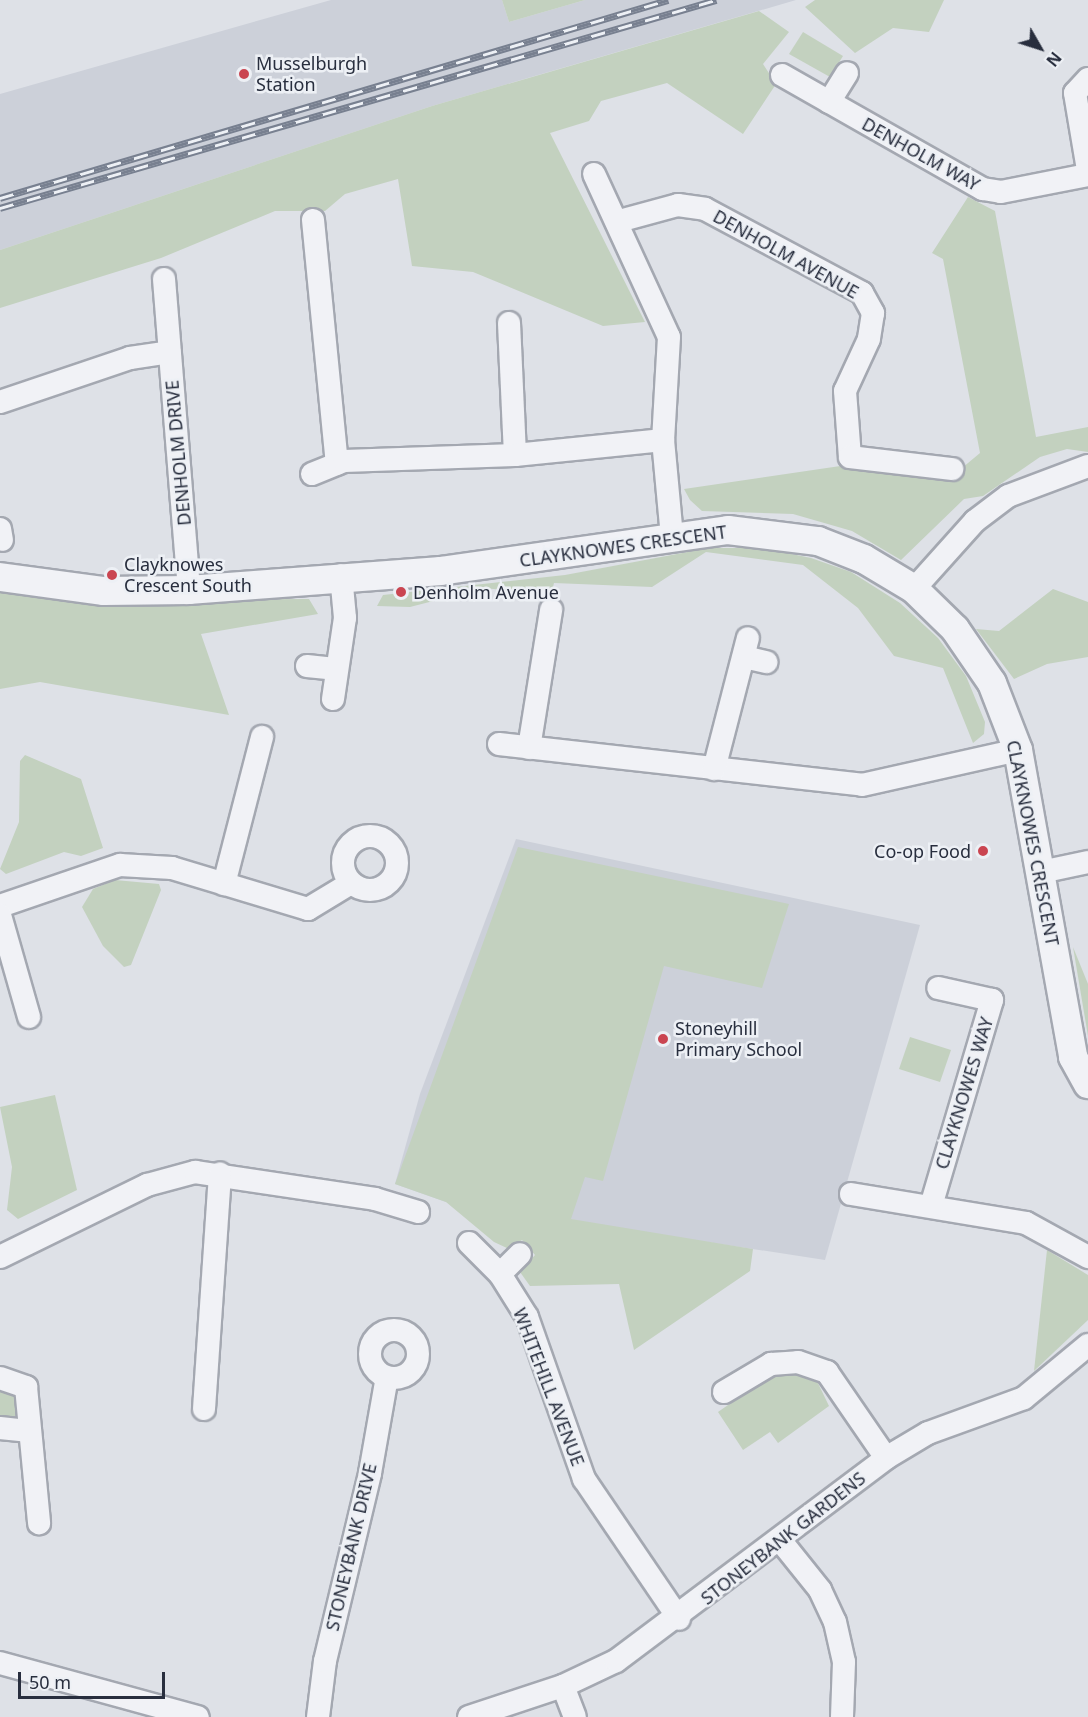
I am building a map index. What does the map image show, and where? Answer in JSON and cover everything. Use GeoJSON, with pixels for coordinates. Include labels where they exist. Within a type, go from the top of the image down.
{"type":"FeatureCollection","features":[{"type":"Feature","properties":{"kind":"street"},"geometry":{"type":"LineString","coordinates":[[829,102],[847,73]]}},
{"type":"Feature","properties":{"kind":"street","name":"DENHOLM WAY"},"geometry":{"type":"LineString","coordinates":[[782,75],[983,189],[1001,192],[1088,175]]}},
{"type":"Feature","properties":{"kind":"street"},"geometry":{"type":"LineString","coordinates":[[1088,79],[1074,93],[1088,170]]}},
{"type":"Feature","properties":{"kind":"street"},"geometry":{"type":"LineString","coordinates":[[594,174],[619,221],[669,337],[663,440],[672,537]]}},
{"type":"Feature","properties":{"kind":"street","name":"DENHOLM AVENUE"},"geometry":{"type":"LineString","coordinates":[[619,221],[678,205],[705,209],[862,293],[873,313],[869,339],[845,391],[850,457],[952,469]]}},
{"type":"Feature","properties":{"kind":"street"},"geometry":{"type":"LineString","coordinates":[[313,220],[337,464]]}},
{"type":"Feature","properties":{"kind":"street","name":"DENHOLM DRIVE"},"geometry":{"type":"LineString","coordinates":[[164,279],[189,590]]}},
{"type":"Feature","properties":{"kind":"street"},"geometry":{"type":"LineString","coordinates":[[509,323],[515,454]]}},
{"type":"Feature","properties":{"kind":"street"},"geometry":{"type":"LineString","coordinates":[[0,402],[130,358],[170,352]]}},
{"type":"Feature","properties":{"kind":"street"},"geometry":{"type":"LineString","coordinates":[[312,474],[337,464],[515,454],[663,440]]}},
{"type":"Feature","properties":{"kind":"street"},"geometry":{"type":"LineString","coordinates":[[914,589],[975,521],[1008,496],[1088,466]]}},
{"type":"Feature","properties":{"kind":"street","name":"CLAYKNOWES CRESCENT"},"geometry":{"type":"LineString","coordinates":[[0,577],[104,591],[189,590],[341,575],[440,571],[728,530],[818,541],[864,558],[914,589],[955,629],[987,672],[1018,750],[1073,1057],[1088,1084]]}},
{"type":"Feature","properties":{"kind":"street"},"geometry":{"type":"LineString","coordinates":[[333,699],[335,669],[345,618],[341,575]]}},
{"type":"Feature","properties":{"kind":"street"},"geometry":{"type":"LineString","coordinates":[[529,748],[550,610]]}},
{"type":"Feature","properties":{"kind":"street"},"geometry":{"type":"LineString","coordinates":[[714,769],[746,648],[766,662]]}},
{"type":"Feature","properties":{"kind":"street"},"geometry":{"type":"LineString","coordinates":[[307,666],[335,669]]}},
{"type":"Feature","properties":{"kind":"street"},"geometry":{"type":"LineString","coordinates":[[224,884],[262,737]]}},
{"type":"Feature","properties":{"kind":"street"},"geometry":{"type":"LineString","coordinates":[[499,744],[862,785],[1018,750]]}},
{"type":"Feature","properties":{"kind":"street"},"geometry":{"type":"LineString","coordinates":[[1041,872],[1088,862]]}},
{"type":"Feature","properties":{"kind":"street"},"geometry":{"type":"LineString","coordinates":[[0,906],[120,866],[172,868],[308,909],[351,884]]}},
{"type":"Feature","properties":{"kind":"street"},"geometry":{"type":"LineString","coordinates":[[0,915],[29,1017]]}},
{"type":"Feature","properties":{"kind":"street","name":"CLAYKNOWES WAY"},"geometry":{"type":"LineString","coordinates":[[931,1206],[992,1000],[938,988]]}},
{"type":"Feature","properties":{"kind":"street"},"geometry":{"type":"LineString","coordinates":[[0,1257],[147,1185],[195,1172],[375,1199],[418,1212]]}},
{"type":"Feature","properties":{"kind":"street"},"geometry":{"type":"LineString","coordinates":[[199,1396],[220,1174]]}},
{"type":"Feature","properties":{"kind":"street"},"geometry":{"type":"LineString","coordinates":[[851,1194],[1026,1223],[1088,1257]]}},
{"type":"Feature","properties":{"kind":"street","name":"WHITEHILL AVENUE"},"geometry":{"type":"LineString","coordinates":[[469,1243],[500,1274],[527,1317],[584,1479],[679,1619]]}},
{"type":"Feature","properties":{"kind":"street"},"geometry":{"type":"LineString","coordinates":[[500,1274],[520,1254]]}},
{"type":"Feature","properties":{"kind":"street","name":"STONEYBANK GARDENS"},"geometry":{"type":"LineString","coordinates":[[468,1717],[562,1686],[616,1661],[679,1619],[886,1458],[928,1432],[1024,1398],[1084,1358]]}},
{"type":"Feature","properties":{"kind":"street"},"geometry":{"type":"LineString","coordinates":[[734,1390],[771,1364],[798,1362],[827,1372],[886,1458]]}},
{"type":"Feature","properties":{"kind":"street","name":"STONEYBANK DRIVE"},"geometry":{"type":"LineString","coordinates":[[318,1717],[325,1660],[370,1473],[387,1377]]}},
{"type":"Feature","properties":{"kind":"street"},"geometry":{"type":"LineString","coordinates":[[0,1378],[26,1387],[38,1523]]}},
{"type":"Feature","properties":{"kind":"street"},"geometry":{"type":"LineString","coordinates":[[0,1428],[30,1431]]}},
{"type":"Feature","properties":{"kind":"street"},"geometry":{"type":"LineString","coordinates":[[780,1540],[820,1590],[836,1622],[844,1662],[842,1717]]}},
{"type":"Feature","properties":{"kind":"street"},"geometry":{"type":"LineString","coordinates":[[0,1663],[125,1707],[198,1717]]}},
{"type":"Feature","properties":{"kind":"street"},"geometry":{"type":"LineString","coordinates":[[562,1686],[575,1717]]}},
{"type":"Feature","properties":{"kind":"shaded area"},"geometry":{"type":"Polygon","coordinates":[[[331,0],[502,0],[509,22],[585,0],[796,0],[432,106],[0,250],[0,94],[331,0]]]}},
{"type":"Feature","properties":{"kind":"shaded area","name":"Stoneyhill Primary School"},"geometry":{"type":"Polygon","coordinates":[[[516,839],[920,925],[825,1260],[446,1202],[395,1184],[420,1094],[516,839]]]}},
{"type":"Feature","properties":{"kind":"green space"},"geometry":{"type":"Polygon","coordinates":[[[502,0],[585,0],[509,22],[502,0]]]}},
{"type":"Feature","properties":{"kind":"green space"},"geometry":{"type":"Polygon","coordinates":[[[815,0],[944,0],[929,32],[893,28],[855,53],[805,7],[815,0]]]}},
{"type":"Feature","properties":{"kind":"green space"},"geometry":{"type":"Polygon","coordinates":[[[759,11],[789,32],[763,64],[776,84],[743,134],[667,83],[601,101],[589,121],[550,133],[645,322],[603,326],[473,272],[412,266],[398,179],[345,194],[325,211],[275,211],[161,258],[0,308],[0,250],[432,106],[759,11]]]}},
{"type":"Feature","properties":{"kind":"green space"},"geometry":{"type":"Polygon","coordinates":[[[803,32],[843,56],[830,77],[789,54],[803,32]]]}},
{"type":"Feature","properties":{"kind":"green space"},"geometry":{"type":"Polygon","coordinates":[[[968,197],[995,211],[1036,437],[1088,427],[1088,452],[1067,449],[1040,457],[983,496],[964,499],[901,560],[852,531],[793,514],[702,511],[690,500],[684,489],[854,464],[962,468],[980,453],[943,259],[932,253],[968,197]]]}},
{"type":"Feature","properties":{"kind":"green space"},"geometry":{"type":"Polygon","coordinates":[[[709,548],[763,548],[811,558],[851,572],[900,603],[938,638],[966,676],[985,722],[984,734],[973,743],[943,668],[894,656],[858,608],[803,565],[706,552],[652,587],[554,583],[551,595],[484,588],[410,607],[377,606],[383,595],[565,575],[709,548]]]}},
{"type":"Feature","properties":{"kind":"green space"},"geometry":{"type":"Polygon","coordinates":[[[0,589],[55,600],[309,599],[318,614],[201,634],[229,715],[40,682],[0,689],[0,589]]]}},
{"type":"Feature","properties":{"kind":"green space"},"geometry":{"type":"Polygon","coordinates":[[[1053,589],[1088,602],[1088,657],[1047,664],[1014,679],[976,629],[999,631],[1053,589]]]}},
{"type":"Feature","properties":{"kind":"green space"},"geometry":{"type":"Polygon","coordinates":[[[25,755],[81,779],[103,848],[81,856],[64,852],[6,874],[0,869],[19,822],[20,761],[25,755]]]}},
{"type":"Feature","properties":{"kind":"green space"},"geometry":{"type":"Polygon","coordinates":[[[518,847],[789,904],[762,988],[664,966],[603,1181],[585,1177],[571,1219],[753,1249],[750,1271],[634,1350],[619,1284],[530,1286],[520,1272],[535,1255],[522,1240],[509,1249],[494,1242],[446,1202],[395,1184],[518,847]]]}},
{"type":"Feature","properties":{"kind":"green space"},"geometry":{"type":"Polygon","coordinates":[[[115,880],[159,884],[161,890],[131,965],[124,967],[103,946],[82,907],[93,889],[115,880]]]}},
{"type":"Feature","properties":{"kind":"green space"},"geometry":{"type":"Polygon","coordinates":[[[1073,947],[1088,984],[1088,1036],[1073,947]]]}},
{"type":"Feature","properties":{"kind":"green space"},"geometry":{"type":"Polygon","coordinates":[[[910,1037],[951,1050],[940,1082],[899,1069],[910,1037]]]}},
{"type":"Feature","properties":{"kind":"green space"},"geometry":{"type":"Polygon","coordinates":[[[55,1095],[77,1190],[18,1219],[7,1210],[12,1167],[0,1107],[55,1095]]]}},
{"type":"Feature","properties":{"kind":"green space"},"geometry":{"type":"Polygon","coordinates":[[[1047,1250],[1088,1275],[1088,1320],[1034,1371],[1047,1250]]]}},
{"type":"Feature","properties":{"kind":"green space"},"geometry":{"type":"Polygon","coordinates":[[[799,1371],[815,1377],[829,1406],[778,1443],[770,1432],[743,1450],[718,1412],[767,1378],[799,1371]]]}},
{"type":"Feature","properties":{"kind":"green space"},"geometry":{"type":"Polygon","coordinates":[[[0,1387],[14,1388],[22,1416],[0,1416],[0,1387]]]}},
{"type":"Feature","properties":{"kind":"railway"},"geometry":{"type":"LineString","coordinates":[[0,198],[668,0]]}},
{"type":"Feature","properties":{"kind":"railway"},"geometry":{"type":"LineString","coordinates":[[0,208],[716,0]]}},
{"type":"Feature","properties":{"kind":"place","name":"Musselburgh Station"},"geometry":{"type":"Point","coordinates":[244,74]}},
{"type":"Feature","properties":{"kind":"place","name":"Clayknowes Crescent South"},"geometry":{"type":"Point","coordinates":[112,575]}},
{"type":"Feature","properties":{"kind":"place","name":"Denholm Avenue"},"geometry":{"type":"Point","coordinates":[401,592]}},
{"type":"Feature","properties":{"kind":"place","name":"Co-op Food"},"geometry":{"type":"Point","coordinates":[983,851]}},
{"type":"Feature","properties":{"kind":"place","name":"Stoneyhill Primary School"},"geometry":{"type":"Point","coordinates":[663,1039]}}]}
